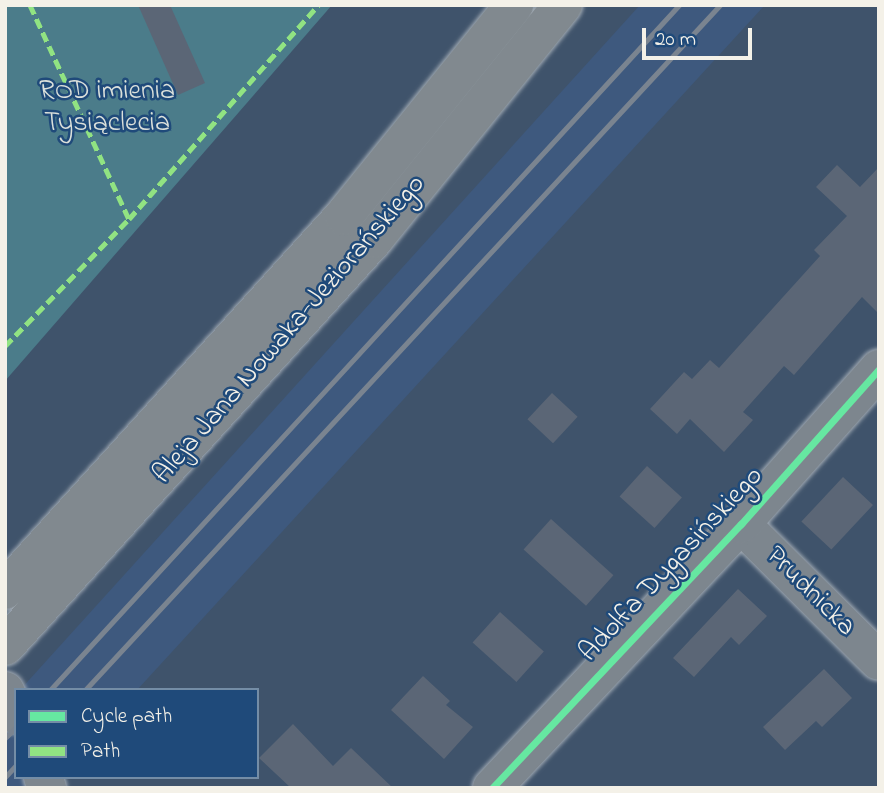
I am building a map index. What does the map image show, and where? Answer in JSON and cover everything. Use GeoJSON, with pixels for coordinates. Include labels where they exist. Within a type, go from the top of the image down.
{"type":"FeatureCollection","features":[{"type":"Feature","properties":{"kind":"main road","name":"Aleja Jana Nowaka-Jeziorańskiego"},"geometry":{"type":"LineString","coordinates":[[5,590],[344,216],[514,5]]}},
{"type":"Feature","properties":{"kind":"main road","name":"Aleja Jana Nowaka-Jeziorańskiego"},"geometry":{"type":"LineString","coordinates":[[5,646],[365,249],[563,5]]}},
{"type":"Feature","properties":{"kind":"street","name":"Adolfa Dygasińskiego"},"geometry":{"type":"LineString","coordinates":[[492,788],[741,524],[879,369]]}},
{"type":"Feature","properties":{"kind":"street","name":"Prudnicka"},"geometry":{"type":"LineString","coordinates":[[741,524],[879,661]]}},
{"type":"Feature","properties":{"kind":"street"},"geometry":{"type":"LineString","coordinates":[[5,691],[14,711]]}},
{"type":"Feature","properties":{"kind":"shaded area"},"geometry":{"type":"Polygon","coordinates":[[[640,5],[765,5],[139,688],[22,688],[640,5]]]}},
{"type":"Feature","properties":{"kind":"shaded area"},"geometry":{"type":"Polygon","coordinates":[[[14,696],[14,779],[56,779],[48,788],[5,788],[5,706],[14,696]]]}},
{"type":"Feature","properties":{"kind":"green space","name":"ROD imienia Tysiąclecia"},"geometry":{"type":"Polygon","coordinates":[[[5,5],[332,5],[5,381],[5,5]]]}},
{"type":"Feature","properties":{"kind":"building"},"geometry":{"type":"Polygon","coordinates":[[[138,5],[170,5],[205,83],[178,95],[138,5]]]}},
{"type":"Feature","properties":{"kind":"building"},"geometry":{"type":"Polygon","coordinates":[[[837,165],[860,187],[879,167],[879,314],[862,297],[794,375],[784,366],[743,412],[753,420],[724,452],[690,419],[677,434],[650,409],[684,372],[692,379],[710,360],[719,368],[820,256],[814,250],[847,216],[816,187],[837,165]]]}},
{"type":"Feature","properties":{"kind":"building"},"geometry":{"type":"Polygon","coordinates":[[[552,393],[578,417],[553,443],[527,419],[552,393]]]}},
{"type":"Feature","properties":{"kind":"building"},"geometry":{"type":"Polygon","coordinates":[[[647,466],[682,497],[654,528],[620,496],[647,466]]]}},
{"type":"Feature","properties":{"kind":"building"},"geometry":{"type":"Polygon","coordinates":[[[843,477],[873,505],[831,550],[801,522],[843,477]]]}},
{"type":"Feature","properties":{"kind":"building"},"geometry":{"type":"Polygon","coordinates":[[[551,519],[613,575],[586,606],[524,549],[551,519]]]}},
{"type":"Feature","properties":{"kind":"building"},"geometry":{"type":"Polygon","coordinates":[[[738,589],[767,616],[739,645],[731,637],[694,677],[673,658],[738,589]]]}},
{"type":"Feature","properties":{"kind":"building"},"geometry":{"type":"Polygon","coordinates":[[[500,612],[544,651],[516,682],[473,642],[500,612]]]}},
{"type":"Feature","properties":{"kind":"building"},"geometry":{"type":"Polygon","coordinates":[[[824,669],[852,698],[822,727],[816,721],[785,750],[763,727],[824,669]]]}},
{"type":"Feature","properties":{"kind":"building"},"geometry":{"type":"Polygon","coordinates":[[[423,676],[450,701],[446,705],[473,727],[444,759],[391,710],[423,676]]]}},
{"type":"Feature","properties":{"kind":"building"},"geometry":{"type":"Polygon","coordinates":[[[293,724],[333,766],[351,748],[393,788],[291,788],[259,758],[293,724]]]}},
{"type":"Feature","properties":{"kind":"railway"},"geometry":{"type":"LineString","coordinates":[[52,688],[679,5]]}},
{"type":"Feature","properties":{"kind":"railway"},"geometry":{"type":"LineString","coordinates":[[87,688],[720,5]]}},
{"type":"Feature","properties":{"kind":"railway"},"geometry":{"type":"LineString","coordinates":[[5,738],[14,729]]}},
{"type":"Feature","properties":{"kind":"railway"},"geometry":{"type":"LineString","coordinates":[[5,777],[14,767]]}},
{"type":"Feature","properties":{"kind":"marked path"},"geometry":{"type":"LineString","coordinates":[[30,5],[129,219]]}},
{"type":"Feature","properties":{"kind":"marked path"},"geometry":{"type":"LineString","coordinates":[[5,346],[129,219],[318,5]]}},
{"type":"Feature","properties":{"kind":"cycle path"},"geometry":{"type":"LineString","coordinates":[[492,788],[741,524],[879,369]]}}]}
